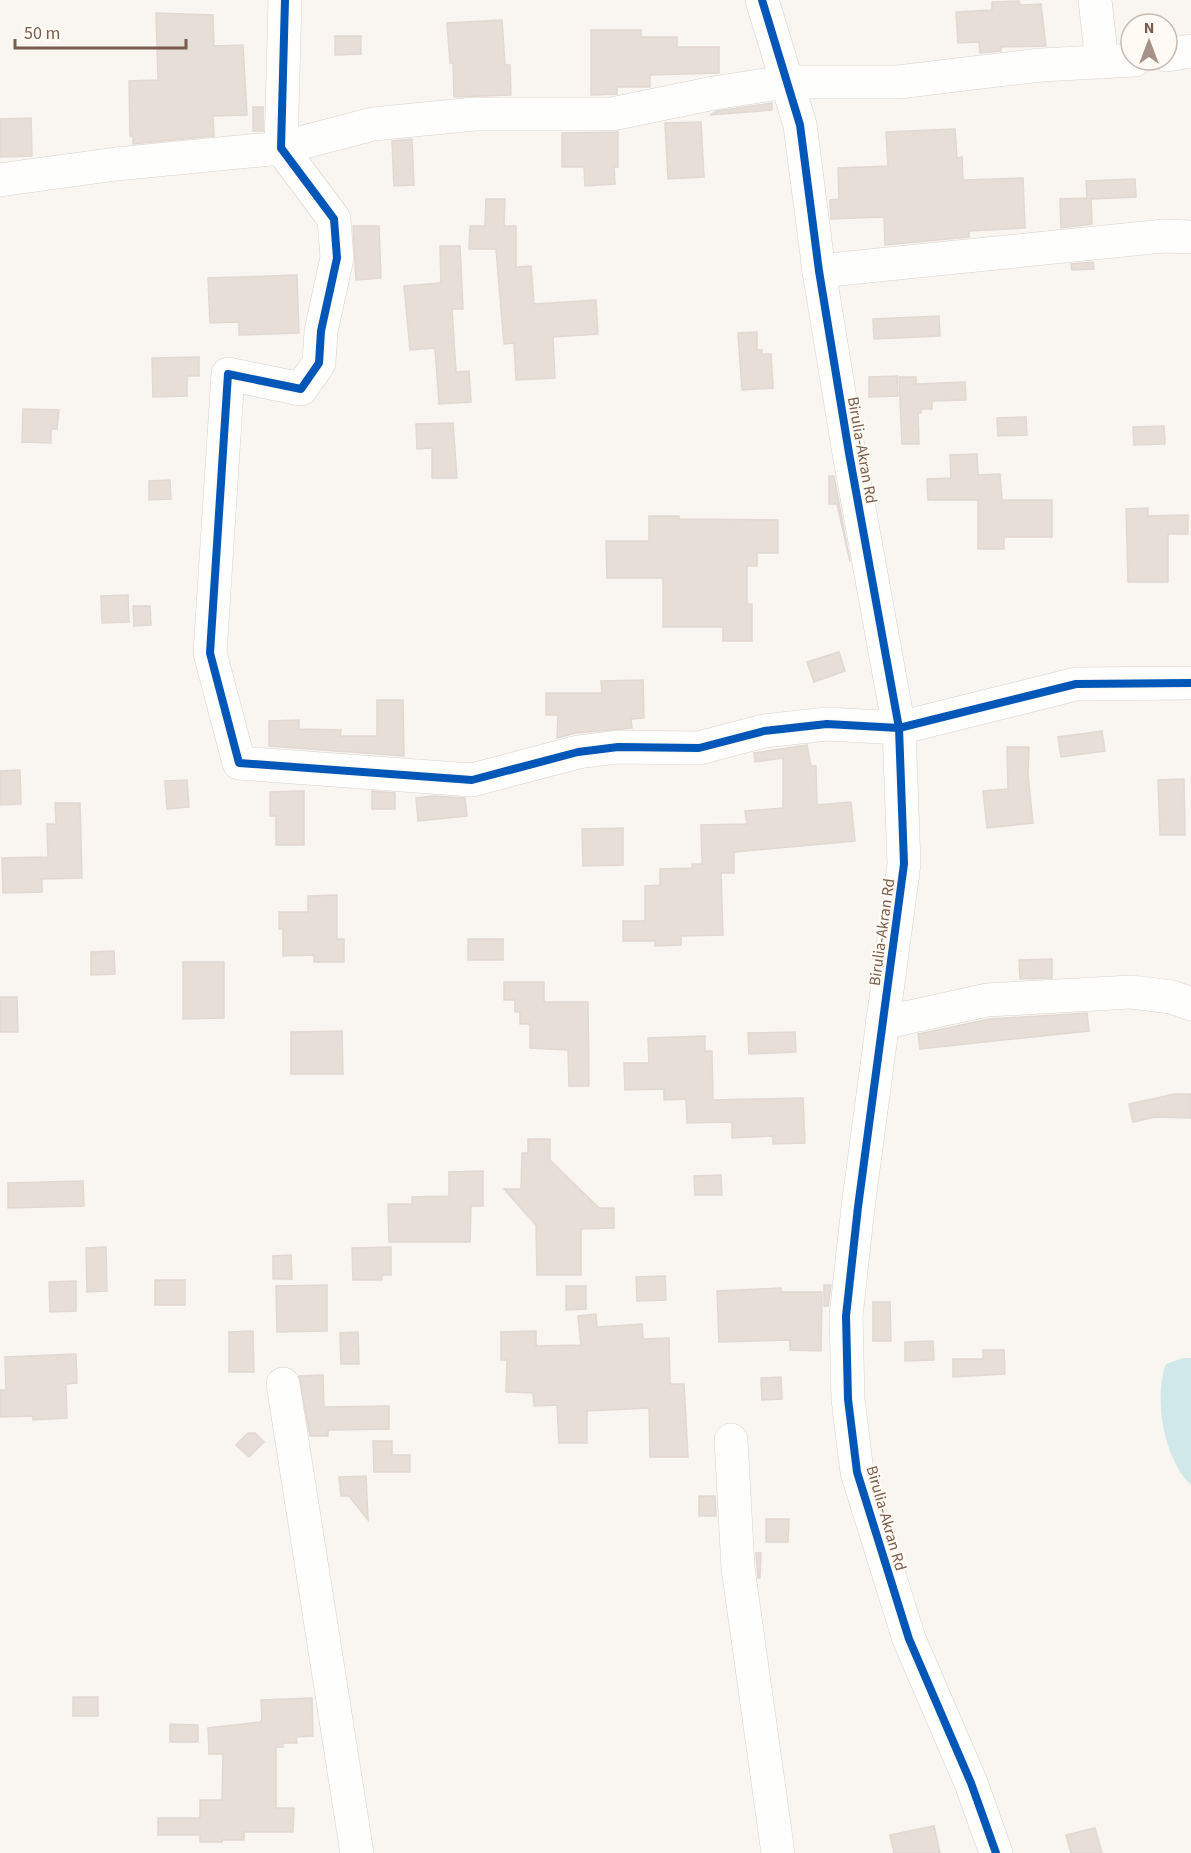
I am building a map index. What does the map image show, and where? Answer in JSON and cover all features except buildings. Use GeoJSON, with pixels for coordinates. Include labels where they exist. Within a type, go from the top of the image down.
{"type":"FeatureCollection","features":[{"type":"Feature","properties":{"kind":"street"},"geometry":{"type":"LineString","coordinates":[[285,0],[281,148],[334,219],[337,258],[321,331],[319,363],[301,389],[228,374],[210,652],[239,763],[472,780],[578,752],[618,747],[699,748],[764,731],[827,724],[900,728],[1076,684],[1191,683]]}},
{"type":"Feature","properties":{"kind":"street","name":"Birulia-Akran Rd"},"geometry":{"type":"LineString","coordinates":[[762,0],[785,82],[800,125],[819,271],[900,728],[904,864],[846,1316],[848,1399],[857,1472],[909,1639],[971,1783],[996,1853]]}},
{"type":"Feature","properties":{"kind":"street"},"geometry":{"type":"LineString","coordinates":[[1095,0],[1102,62]]}},
{"type":"Feature","properties":{"kind":"street"},"geometry":{"type":"LineString","coordinates":[[0,180],[116,164],[281,148],[373,124],[475,114],[612,114],[714,93],[785,82],[898,82],[1041,65],[1119,61]]}},
{"type":"Feature","properties":{"kind":"street"},"geometry":{"type":"LineString","coordinates":[[819,271],[1164,236],[1191,237]]}},
{"type":"Feature","properties":{"kind":"street"},"geometry":{"type":"LineString","coordinates":[[882,1023],[987,1000],[1131,992],[1172,997],[1191,1004]]}},
{"type":"Feature","properties":{"kind":"street"},"geometry":{"type":"LineString","coordinates":[[283,1384],[357,1853]]}},
{"type":"Feature","properties":{"kind":"street"},"geometry":{"type":"LineString","coordinates":[[731,1440],[738,1568],[778,1853]]}},
{"type":"Feature","properties":{"kind":"water"},"geometry":{"type":"Polygon","coordinates":[[[1183,1358],[1191,1358],[1191,1485],[1174,1460],[1168,1445],[1161,1411],[1162,1378],[1166,1364],[1183,1358]]]}},
{"type":"Feature","properties":{"kind":"cycle path"},"geometry":{"type":"LineString","coordinates":[[285,0],[281,148],[334,219],[337,258],[321,331],[319,363],[301,389],[228,374],[210,653],[239,763],[472,780],[578,752],[618,747],[699,748],[764,731],[827,724],[899,728],[1076,684],[1191,683]]}},
{"type":"Feature","properties":{"kind":"cycle path"},"geometry":{"type":"LineString","coordinates":[[762,0],[800,125],[819,271],[849,453],[899,728],[904,864],[858,1207],[846,1316],[848,1399],[857,1472],[909,1639],[971,1783],[996,1853]]}}]}
